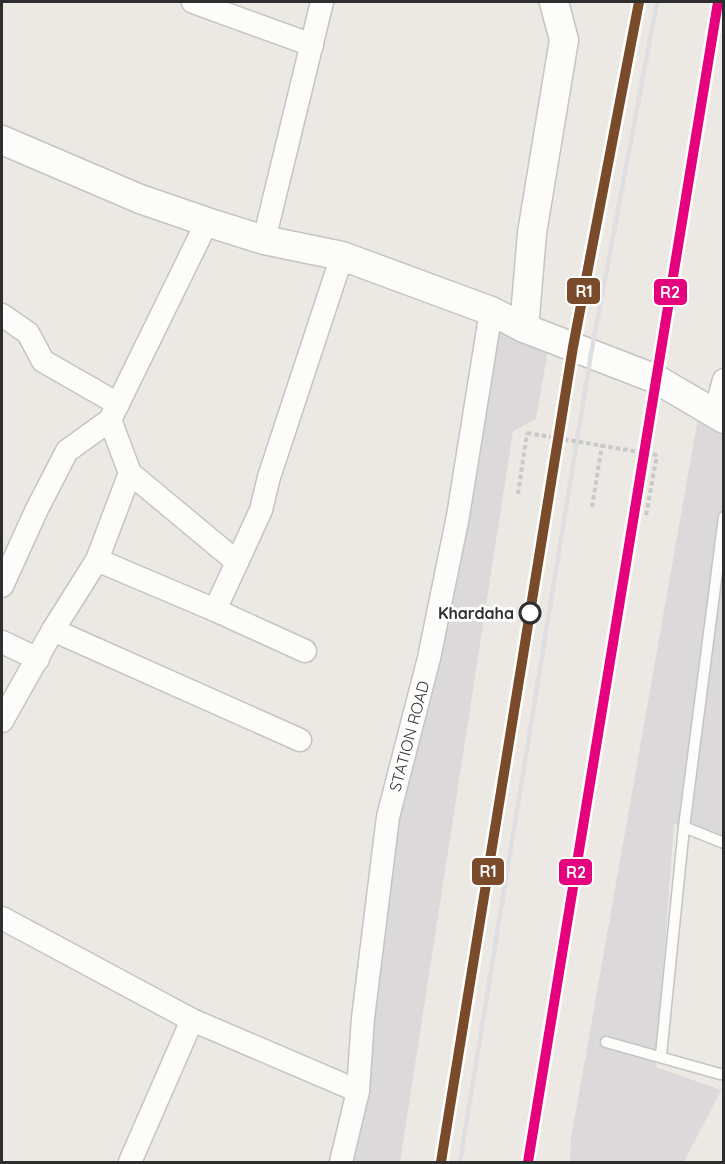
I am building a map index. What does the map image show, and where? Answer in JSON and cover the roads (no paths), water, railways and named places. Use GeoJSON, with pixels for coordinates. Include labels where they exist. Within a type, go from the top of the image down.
{"type":"FeatureCollection","features":[{"type":"Feature","properties":{"kind":"street"},"geometry":{"type":"LineString","coordinates":[[193,2],[312,45]]}},
{"type":"Feature","properties":{"kind":"street"},"geometry":{"type":"LineString","coordinates":[[264,240],[322,2]]}},
{"type":"Feature","properties":{"kind":"street"},"geometry":{"type":"LineString","coordinates":[[524,328],[532,233],[564,40],[554,2]]}},
{"type":"Feature","properties":{"kind":"street"},"geometry":{"type":"LineString","coordinates":[[2,141],[140,199],[264,240],[342,256],[490,311],[524,328],[656,379],[719,416],[723,380]]}},
{"type":"Feature","properties":{"kind":"street"},"geometry":{"type":"LineString","coordinates":[[2,586],[37,508],[67,451],[114,412],[207,222]]}},
{"type":"Feature","properties":{"kind":"street"},"geometry":{"type":"LineString","coordinates":[[215,610],[261,510],[268,477],[342,256]]}},
{"type":"Feature","properties":{"kind":"street","name":"STATION ROAD"},"geometry":{"type":"LineString","coordinates":[[341,1162],[358,1091],[363,1018],[388,817],[441,603],[458,516],[490,311]]}},
{"type":"Feature","properties":{"kind":"street"},"geometry":{"type":"LineString","coordinates":[[2,315],[28,333],[43,361],[114,412],[130,473],[97,560],[53,630],[2,721]]}},
{"type":"Feature","properties":{"kind":"street"},"geometry":{"type":"LineString","coordinates":[[130,473],[237,562]]}},
{"type":"Feature","properties":{"kind":"street"},"geometry":{"type":"LineString","coordinates":[[97,560],[305,651]]}},
{"type":"Feature","properties":{"kind":"street"},"geometry":{"type":"LineString","coordinates":[[53,630],[300,740]]}},
{"type":"Feature","properties":{"kind":"street"},"geometry":{"type":"LineString","coordinates":[[2,642],[38,659]]}},
{"type":"Feature","properties":{"kind":"street"},"geometry":{"type":"LineString","coordinates":[[2,918],[192,1020],[358,1091]]}},
{"type":"Feature","properties":{"kind":"street"},"geometry":{"type":"LineString","coordinates":[[130,1162],[192,1020]]}},
{"type":"Feature","properties":{"kind":"lane"},"geometry":{"type":"LineString","coordinates":[[661,1056],[684,827],[723,517]]}},
{"type":"Feature","properties":{"kind":"lane"},"geometry":{"type":"LineString","coordinates":[[684,827],[723,843]]}},
{"type":"Feature","properties":{"kind":"lane"},"geometry":{"type":"LineString","coordinates":[[606,1042],[720,1074]]}},
{"type":"Feature","properties":{"kind":"railway"},"geometry":{"type":"LineString","coordinates":[[441,1162],[573,347],[639,2]]}},
{"type":"Feature","properties":{"kind":"railway"},"geometry":{"type":"LineString","coordinates":[[460,1162],[591,354],[657,2]]}},
{"type":"Feature","properties":{"kind":"place","name":"Khardaha"},"geometry":{"type":"Point","coordinates":[530,613]}}]}
